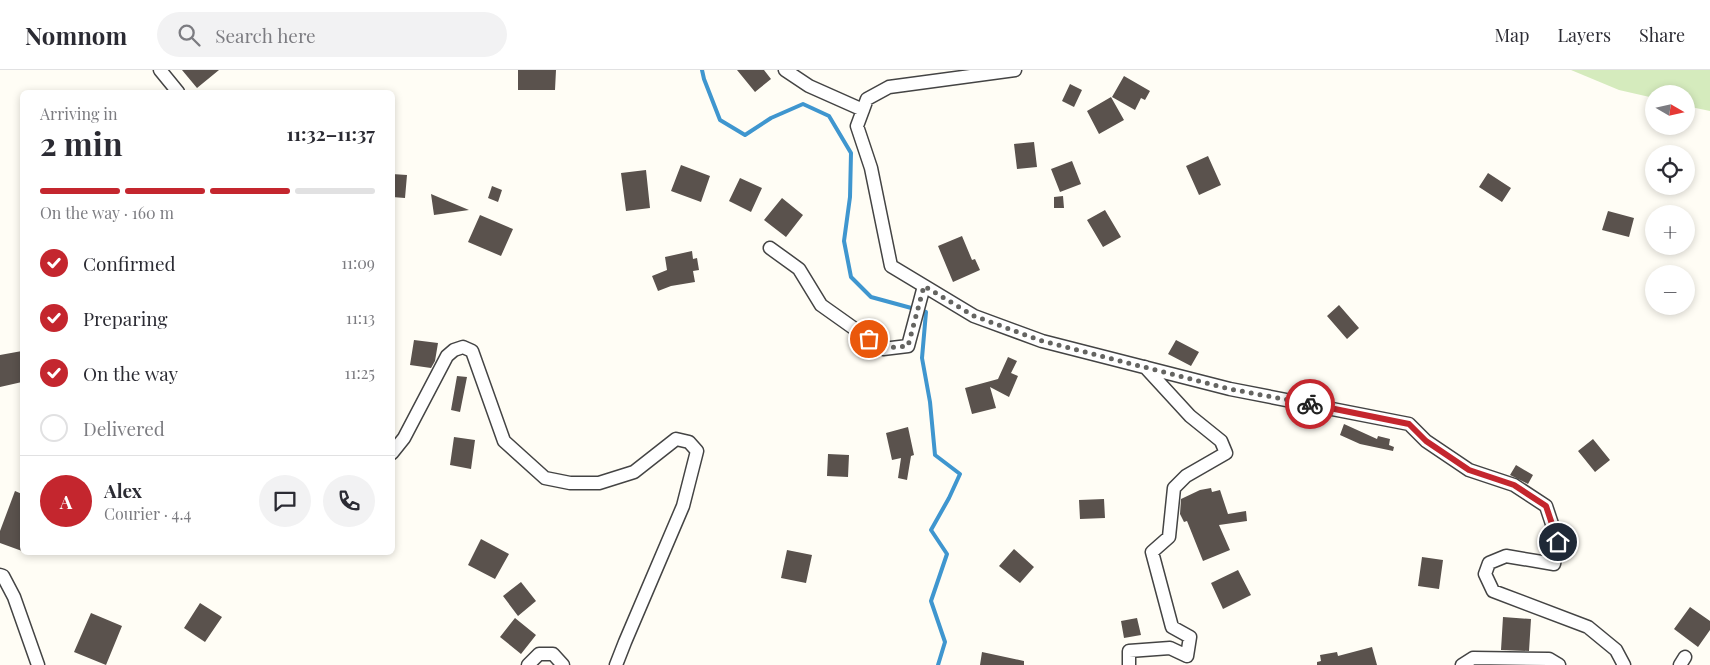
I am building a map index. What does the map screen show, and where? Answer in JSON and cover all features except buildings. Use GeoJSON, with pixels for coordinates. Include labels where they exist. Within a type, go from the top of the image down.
{"type":"FeatureCollection","features":[{"type":"Feature","properties":{"kind":"street"},"geometry":{"type":"LineString","coordinates":[[160,70],[176,90]]}},
{"type":"Feature","properties":{"kind":"street"},"geometry":{"type":"LineString","coordinates":[[785,70],[809,86],[863,110]]}},
{"type":"Feature","properties":{"kind":"street"},"geometry":{"type":"LineString","coordinates":[[1015,70],[889,87],[868,99],[857,126],[871,168],[890,266],[974,316],[1042,341],[1230,389],[1409,424],[1426,441],[1469,470],[1514,485],[1546,506],[1558,542],[1554,564],[1506,556],[1488,564],[1484,574],[1493,591],[1588,627],[1616,650],[1624,665]]}},
{"type":"Feature","properties":{"kind":"street"},"geometry":{"type":"LineString","coordinates":[[770,248],[799,269],[821,305],[884,348],[908,346],[924,286]]}},
{"type":"Feature","properties":{"kind":"street"},"geometry":{"type":"LineString","coordinates":[[395,449],[404,438],[447,356],[454,350],[463,347],[472,351],[504,441],[544,478],[570,483],[599,483],[634,472],[676,439],[689,442],[697,451],[683,506],[616,665]]}},
{"type":"Feature","properties":{"kind":"street"},"geometry":{"type":"LineString","coordinates":[[1129,665],[1129,651],[1170,648],[1187,656],[1190,638],[1172,627],[1152,552],[1169,537],[1174,488],[1186,476],[1226,453],[1221,441],[1190,416],[1145,367]]}},
{"type":"Feature","properties":{"kind":"street"},"geometry":{"type":"LineString","coordinates":[[0,575],[3,576],[14,597],[38,665]]}},
{"type":"Feature","properties":{"kind":"street"},"geometry":{"type":"LineString","coordinates":[[528,665],[539,654],[553,654],[563,665]]}},
{"type":"Feature","properties":{"kind":"street"},"geometry":{"type":"LineString","coordinates":[[1462,665],[1473,658],[1549,659],[1559,665]]}},
{"type":"Feature","properties":{"kind":"green space"},"geometry":{"type":"Polygon","coordinates":[[[1571,70],[1710,70],[1710,111],[1695,108],[1695,85],[1645,85],[1645,96],[1619,90],[1571,70]]]}},
{"type":"Feature","properties":{"kind":"waterway"},"geometry":{"type":"LineString","coordinates":[[702,70],[720,120],[745,135],[771,118],[803,104],[829,116],[851,153],[850,197],[844,241],[851,277],[871,297],[926,312],[922,358],[930,402],[935,455],[960,474],[931,530],[947,554],[931,601],[945,642],[938,665]]}},
{"type":"Feature","properties":{"kind":"way so far"},"geometry":{"type":"LineString","coordinates":[[869,339],[884,348],[908,346],[924,286],[974,316],[1042,341],[1230,389],[1310,404]]}},
{"type":"Feature","properties":{"kind":"route"},"geometry":{"type":"LineString","coordinates":[[1310,404],[1409,424],[1426,441],[1469,470],[1514,485],[1546,506],[1558,542]]}}]}
